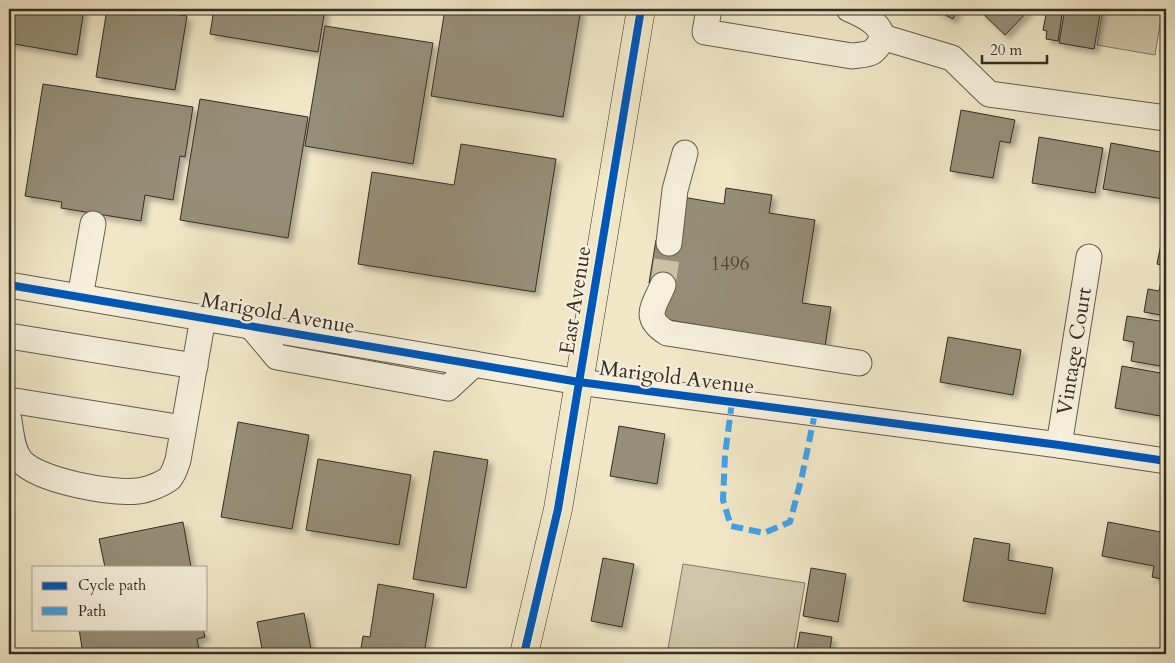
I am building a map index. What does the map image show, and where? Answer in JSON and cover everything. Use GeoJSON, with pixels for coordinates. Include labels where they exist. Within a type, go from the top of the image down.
{"type":"FeatureCollection","features":[{"type":"Feature","properties":{"kind":"main road","name":"East Avenue"},"geometry":{"type":"LineString","coordinates":[[524,654],[558,509],[641,9]]}},
{"type":"Feature","properties":{"kind":"street"},"geometry":{"type":"LineString","coordinates":[[709,9],[705,32],[852,56],[872,52],[879,45],[882,38],[881,31],[876,25],[848,9]]}},
{"type":"Feature","properties":{"kind":"street"},"geometry":{"type":"LineString","coordinates":[[882,38],[952,58],[989,94],[1166,118]]}},
{"type":"Feature","properties":{"kind":"street"},"geometry":{"type":"LineString","coordinates":[[669,243],[675,190],[685,153]]}},
{"type":"Feature","properties":{"kind":"street"},"geometry":{"type":"LineString","coordinates":[[80,297],[93,224]]}},
{"type":"Feature","properties":{"kind":"street","name":"Vintage Court"},"geometry":{"type":"LineString","coordinates":[[1059,445],[1089,257]]}},
{"type":"Feature","properties":{"kind":"street","name":"Marigold Avenue"},"geometry":{"type":"LineString","coordinates":[[9,285],[579,382],[1059,445],[1166,462]]}},
{"type":"Feature","properties":{"kind":"street"},"geometry":{"type":"LineString","coordinates":[[663,285],[654,303],[652,316],[657,326],[667,333],[859,363]]}},
{"type":"Feature","properties":{"kind":"street"},"geometry":{"type":"LineString","coordinates":[[9,420],[14,447],[21,460],[35,470],[51,477],[114,492],[140,491],[169,478],[178,460],[203,318]]}},
{"type":"Feature","properties":{"kind":"street"},"geometry":{"type":"LineString","coordinates":[[9,336],[195,366]]}},
{"type":"Feature","properties":{"kind":"street"},"geometry":{"type":"LineString","coordinates":[[9,400],[183,428]]}},
{"type":"Feature","properties":{"kind":"shaded area"},"geometry":{"type":"Polygon","coordinates":[[[1103,9],[1145,9],[1162,12],[1155,55],[1097,45],[1103,9]]]}},
{"type":"Feature","properties":{"kind":"shaded area"},"geometry":{"type":"Polygon","coordinates":[[[683,564],[805,583],[793,654],[667,654],[683,564]]]}},
{"type":"Feature","properties":{"kind":"building"},"geometry":{"type":"Polygon","coordinates":[[[9,9],[84,9],[77,55],[9,43],[9,9]]]}},
{"type":"Feature","properties":{"kind":"building"},"geometry":{"type":"Polygon","coordinates":[[[107,9],[144,9],[187,16],[175,90],[96,77],[107,9]]]}},
{"type":"Feature","properties":{"kind":"building"},"geometry":{"type":"Polygon","coordinates":[[[214,9],[325,9],[318,52],[210,34],[214,9]]]}},
{"type":"Feature","properties":{"kind":"building"},"geometry":{"type":"Polygon","coordinates":[[[445,9],[581,9],[563,117],[431,96],[445,9]]]}},
{"type":"Feature","properties":{"kind":"building"},"geometry":{"type":"Polygon","coordinates":[[[934,9],[958,9],[953,19],[934,9]]]}},
{"type":"Feature","properties":{"kind":"building"},"geometry":{"type":"Polygon","coordinates":[[[984,9],[1030,9],[1005,35],[981,12],[984,9]]]}},
{"type":"Feature","properties":{"kind":"building"},"geometry":{"type":"Polygon","coordinates":[[[1047,9],[1063,9],[1058,41],[1046,39],[1047,31],[1043,30],[1047,9]]]}},
{"type":"Feature","properties":{"kind":"building"},"geometry":{"type":"Polygon","coordinates":[[[1065,9],[1101,9],[1094,49],[1059,43],[1065,9]]]}},
{"type":"Feature","properties":{"kind":"building"},"geometry":{"type":"Polygon","coordinates":[[[325,26],[433,43],[413,164],[305,146],[325,26]]]}},
{"type":"Feature","properties":{"kind":"building"},"geometry":{"type":"Polygon","coordinates":[[[1164,28],[1166,29],[1166,53],[1160,52],[1164,28]]]}},
{"type":"Feature","properties":{"kind":"building"},"geometry":{"type":"Polygon","coordinates":[[[43,84],[193,107],[185,157],[180,156],[173,200],[145,195],[141,221],[61,208],[62,202],[25,196],[43,84]]]}},
{"type":"Feature","properties":{"kind":"building"},"geometry":{"type":"Polygon","coordinates":[[[200,99],[308,117],[288,238],[180,220],[200,99]]]}},
{"type":"Feature","properties":{"kind":"building"},"geometry":{"type":"Polygon","coordinates":[[[961,110],[1015,120],[1010,143],[1000,141],[993,178],[950,171],[961,110]]]}},
{"type":"Feature","properties":{"kind":"building"},"geometry":{"type":"Polygon","coordinates":[[[1039,137],[1103,148],[1095,193],[1032,183],[1039,137]]]}},
{"type":"Feature","properties":{"kind":"building"},"geometry":{"type":"Polygon","coordinates":[[[1111,143],[1166,153],[1166,179],[1163,199],[1103,189],[1111,143]]]}},
{"type":"Feature","properties":{"kind":"building"},"geometry":{"type":"Polygon","coordinates":[[[461,144],[556,159],[535,292],[358,264],[372,172],[454,185],[461,144]]]}},
{"type":"Feature","properties":{"kind":"building"},"geometry":{"type":"Polygon","coordinates":[[[726,188],[772,195],[769,213],[815,220],[802,303],[831,307],[825,346],[663,319],[669,286],[649,283],[656,240],[674,244],[682,197],[724,204],[726,188]]]}},
{"type":"Feature","properties":{"kind":"building"},"geometry":{"type":"Polygon","coordinates":[[[1162,239],[1166,240],[1166,266],[1157,264],[1162,239]]]}},
{"type":"Feature","properties":{"kind":"building"},"geometry":{"type":"Polygon","coordinates":[[[1163,272],[1166,272],[1166,316],[1144,312],[1148,289],[1159,291],[1163,272]]]}},
{"type":"Feature","properties":{"kind":"building"},"geometry":{"type":"Polygon","coordinates":[[[1127,316],[1166,322],[1166,367],[1131,361],[1134,342],[1123,340],[1127,316]]]}},
{"type":"Feature","properties":{"kind":"building"},"geometry":{"type":"Polygon","coordinates":[[[948,337],[1021,350],[1013,395],[940,382],[948,337]]]}},
{"type":"Feature","properties":{"kind":"building"},"geometry":{"type":"Polygon","coordinates":[[[1122,366],[1166,374],[1166,417],[1115,408],[1122,366]]]}},
{"type":"Feature","properties":{"kind":"building"},"geometry":{"type":"Polygon","coordinates":[[[238,422],[309,435],[292,529],[221,517],[238,422]]]}},
{"type":"Feature","properties":{"kind":"building"},"geometry":{"type":"Polygon","coordinates":[[[619,426],[665,434],[657,484],[610,476],[619,426]]]}},
{"type":"Feature","properties":{"kind":"building"},"geometry":{"type":"Polygon","coordinates":[[[434,451],[488,460],[466,588],[413,579],[434,451]]]}},
{"type":"Feature","properties":{"kind":"building"},"geometry":{"type":"Polygon","coordinates":[[[318,459],[411,475],[399,545],[306,530],[318,459]]]}},
{"type":"Feature","properties":{"kind":"building"},"geometry":{"type":"Polygon","coordinates":[[[183,522],[191,566],[105,566],[99,539],[183,522]]]}},
{"type":"Feature","properties":{"kind":"building"},"geometry":{"type":"Polygon","coordinates":[[[1108,522],[1166,533],[1166,580],[1152,577],[1154,566],[1102,556],[1108,522]]]}},
{"type":"Feature","properties":{"kind":"building"},"geometry":{"type":"Polygon","coordinates":[[[974,538],[1010,544],[1008,560],[1053,568],[1045,614],[963,601],[974,538]]]}},
{"type":"Feature","properties":{"kind":"building"},"geometry":{"type":"Polygon","coordinates":[[[603,558],[634,564],[622,627],[591,621],[603,558]]]}},
{"type":"Feature","properties":{"kind":"building"},"geometry":{"type":"Polygon","coordinates":[[[811,568],[846,574],[838,622],[803,616],[811,568]]]}},
{"type":"Feature","properties":{"kind":"building"},"geometry":{"type":"Polygon","coordinates":[[[378,584],[434,594],[424,654],[410,652],[410,654],[360,654],[363,636],[370,637],[378,584]]]}},
{"type":"Feature","properties":{"kind":"building"},"geometry":{"type":"Polygon","coordinates":[[[304,613],[312,654],[263,654],[257,622],[304,613]]]}},
{"type":"Feature","properties":{"kind":"building"},"geometry":{"type":"Polygon","coordinates":[[[79,630],[203,630],[205,637],[197,639],[200,654],[83,654],[79,630]]]}},
{"type":"Feature","properties":{"kind":"building"},"geometry":{"type":"Polygon","coordinates":[[[800,632],[832,637],[829,654],[796,654],[800,632]]]}},
{"type":"Feature","properties":{"kind":"tunnel"},"geometry":{"type":"LineString","coordinates":[[663,285],[669,243]]}},
{"type":"Feature","properties":{"kind":"marked path"},"geometry":{"type":"LineString","coordinates":[[732,402],[725,455],[723,500],[731,526],[764,533],[790,522],[815,413]]}},
{"type":"Feature","properties":{"kind":"cycle path"},"geometry":{"type":"LineString","coordinates":[[524,654],[558,509],[641,9]]}},
{"type":"Feature","properties":{"kind":"cycle path"},"geometry":{"type":"LineString","coordinates":[[9,285],[579,382],[1059,445],[1166,461]]}}]}
